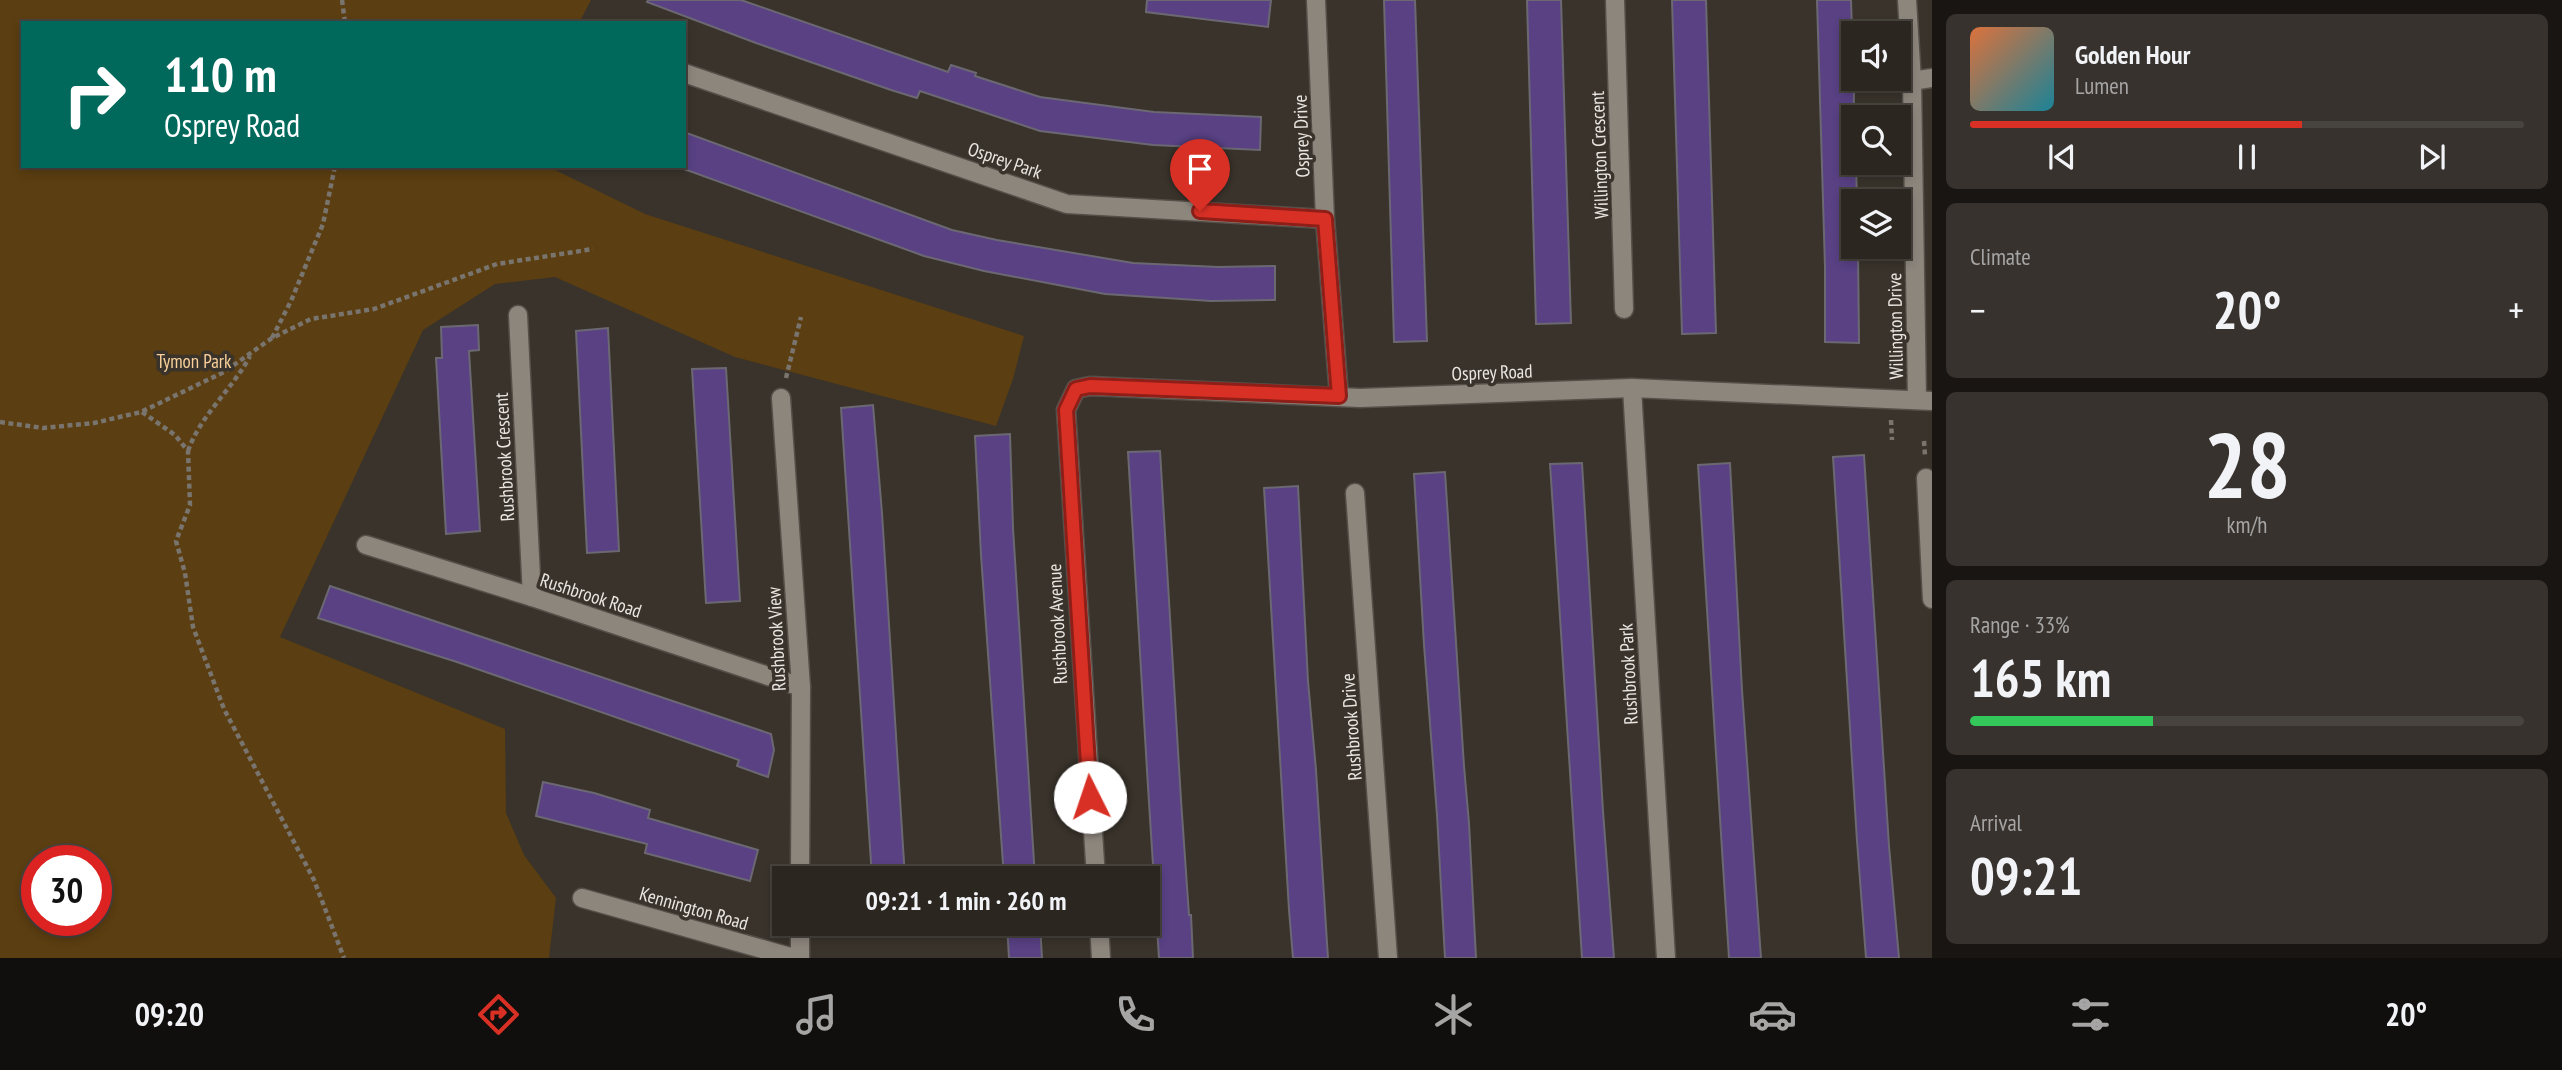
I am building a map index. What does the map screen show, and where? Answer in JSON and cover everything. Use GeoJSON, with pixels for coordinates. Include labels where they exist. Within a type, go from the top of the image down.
{"type":"FeatureCollection","features":[{"type":"Feature","properties":{"kind":"street","name":"Osprey Drive"},"geometry":{"type":"LineString","coordinates":[[1316,0],[1325,219],[1339,396]]}},
{"type":"Feature","properties":{"kind":"street","name":"Willington Crescent"},"geometry":{"type":"LineString","coordinates":[[1615,0],[1624,309]]}},
{"type":"Feature","properties":{"kind":"street","name":"Willington Drive"},"geometry":{"type":"LineString","coordinates":[[1906,0],[1912,81],[1924,400]]}},
{"type":"Feature","properties":{"kind":"street","name":"Osprey Park"},"geometry":{"type":"LineString","coordinates":[[686,75],[1067,204],[1325,219]]}},
{"type":"Feature","properties":{"kind":"street"},"geometry":{"type":"LineString","coordinates":[[1912,81],[1932,78]]}},
{"type":"Feature","properties":{"kind":"street","name":"Rushbrook Crescent"},"geometry":{"type":"LineString","coordinates":[[518,315],[531,597]]}},
{"type":"Feature","properties":{"kind":"street","name":"Osprey Road"},"geometry":{"type":"LineString","coordinates":[[1066,410],[1076,389],[1090,386],[1339,396],[1632,388],[1924,400]]}},
{"type":"Feature","properties":{"kind":"street","name":"Rushbrook Park"},"geometry":{"type":"LineString","coordinates":[[1632,388],[1666,958]]}},
{"type":"Feature","properties":{"kind":"street","name":"Rushbrook View"},"geometry":{"type":"LineString","coordinates":[[781,398],[801,687],[800,866]]}},
{"type":"Feature","properties":{"kind":"street","name":"Rushbrook Avenue"},"geometry":{"type":"LineString","coordinates":[[1066,410],[1095,866]]}},
{"type":"Feature","properties":{"kind":"street"},"geometry":{"type":"LineString","coordinates":[[1926,478],[1932,599]]}},
{"type":"Feature","properties":{"kind":"street","name":"Rushbrook Drive"},"geometry":{"type":"LineString","coordinates":[[1355,493],[1388,958]]}},
{"type":"Feature","properties":{"kind":"street","name":"Rushbrook Road"},"geometry":{"type":"LineString","coordinates":[[366,545],[801,687]]}},
{"type":"Feature","properties":{"kind":"street","name":"Kennington Road"},"geometry":{"type":"LineString","coordinates":[[582,898],[794,958]]}},
{"type":"Feature","properties":{"kind":"street"},"geometry":{"type":"LineString","coordinates":[[800,936],[800,958]]}},
{"type":"Feature","properties":{"kind":"street"},"geometry":{"type":"LineString","coordinates":[[1100,936],[1101,958]]}},
{"type":"Feature","properties":{"kind":"path"},"geometry":{"type":"LineString","coordinates":[[342,0],[345,21]]}},
{"type":"Feature","properties":{"kind":"path"},"geometry":{"type":"LineString","coordinates":[[272,338],[291,301],[323,223],[335,168]]}},
{"type":"Feature","properties":{"kind":"path"},"geometry":{"type":"LineString","coordinates":[[0,422],[43,428],[94,423],[141,412],[224,372],[272,338],[311,319],[374,309],[497,264],[593,250]]}},
{"type":"Feature","properties":{"kind":"path"},"geometry":{"type":"LineString","coordinates":[[786,378],[801,317]]}},
{"type":"Feature","properties":{"kind":"path"},"geometry":{"type":"LineString","coordinates":[[251,355],[241,374],[212,407],[195,432],[188,451],[190,505],[176,541],[185,573],[193,627],[224,709],[314,880],[344,958]]}},
{"type":"Feature","properties":{"kind":"path"},"geometry":{"type":"LineString","coordinates":[[141,412],[175,435],[188,451]]}},
{"type":"Feature","properties":{"kind":"path"},"geometry":{"type":"LineString","coordinates":[[1891,416],[1892,440]]}},
{"type":"Feature","properties":{"kind":"path"},"geometry":{"type":"LineString","coordinates":[[1924,442],[1925,456]]}},
{"type":"Feature","properties":{"kind":"green space","name":"Tymon Park"},"geometry":{"type":"Polygon","coordinates":[[[0,0],[591,0],[580,21],[21,21],[21,168],[551,168],[645,214],[1024,336],[1013,379],[996,426],[735,357],[555,277],[495,284],[423,330],[280,637],[505,729],[506,813],[524,855],[556,898],[549,958],[0,958],[0,0]]]}},
{"type":"Feature","properties":{"kind":"building"},"geometry":{"type":"Polygon","coordinates":[[[741,0],[948,72],[951,65],[976,73],[975,76],[1040,97],[1154,112],[1261,117],[1260,150],[1153,145],[1040,131],[920,91],[917,98],[891,90],[756,43],[647,2],[741,0]]]}},
{"type":"Feature","properties":{"kind":"building"},"geometry":{"type":"Polygon","coordinates":[[[1147,0],[1271,0],[1268,27],[1146,12],[1147,0]]]}},
{"type":"Feature","properties":{"kind":"building"},"geometry":{"type":"Polygon","coordinates":[[[1384,0],[1415,0],[1427,341],[1394,342],[1384,0]]]}},
{"type":"Feature","properties":{"kind":"building"},"geometry":{"type":"Polygon","coordinates":[[[1527,0],[1561,0],[1571,323],[1536,324],[1527,0]]]}},
{"type":"Feature","properties":{"kind":"building"},"geometry":{"type":"Polygon","coordinates":[[[1672,0],[1706,0],[1716,333],[1682,334],[1672,0]]]}},
{"type":"Feature","properties":{"kind":"building"},"geometry":{"type":"Polygon","coordinates":[[[1817,0],[1851,0],[1852,21],[1841,21],[1841,91],[1854,91],[1854,105],[1841,105],[1841,175],[1856,175],[1857,189],[1841,189],[1841,259],[1858,259],[1859,343],[1825,342],[1817,0]]]}},
{"type":"Feature","properties":{"kind":"building"},"geometry":{"type":"Polygon","coordinates":[[[686,133],[952,230],[1133,263],[1218,267],[1275,266],[1275,300],[1211,301],[1105,294],[984,271],[924,256],[684,169],[686,133]]]}},
{"type":"Feature","properties":{"kind":"building"},"geometry":{"type":"Polygon","coordinates":[[[478,325],[479,350],[469,351],[480,531],[446,534],[436,358],[442,358],[441,327],[478,325]]]}},
{"type":"Feature","properties":{"kind":"building"},"geometry":{"type":"Polygon","coordinates":[[[608,328],[619,551],[587,553],[576,331],[608,328]]]}},
{"type":"Feature","properties":{"kind":"building"},"geometry":{"type":"Polygon","coordinates":[[[726,368],[740,601],[706,603],[692,369],[726,368]]]}},
{"type":"Feature","properties":{"kind":"building"},"geometry":{"type":"Polygon","coordinates":[[[873,405],[904,866],[871,866],[841,408],[873,405]]]}},
{"type":"Feature","properties":{"kind":"building"},"geometry":{"type":"Polygon","coordinates":[[[1010,434],[1013,528],[1034,866],[1003,866],[975,436],[1010,434]]]}},
{"type":"Feature","properties":{"kind":"building"},"geometry":{"type":"Polygon","coordinates":[[[1160,451],[1193,958],[1159,958],[1160,866],[1153,866],[1128,452],[1160,451]]]}},
{"type":"Feature","properties":{"kind":"building"},"geometry":{"type":"Polygon","coordinates":[[[1864,455],[1889,846],[1899,958],[1866,958],[1857,841],[1833,457],[1864,455]]]}},
{"type":"Feature","properties":{"kind":"building"},"geometry":{"type":"Polygon","coordinates":[[[1582,463],[1614,958],[1582,958],[1550,464],[1582,463]]]}},
{"type":"Feature","properties":{"kind":"building"},"geometry":{"type":"Polygon","coordinates":[[[1730,463],[1742,690],[1761,958],[1729,958],[1722,850],[1698,465],[1730,463]]]}},
{"type":"Feature","properties":{"kind":"building"},"geometry":{"type":"Polygon","coordinates":[[[1445,472],[1476,958],[1445,958],[1424,645],[1414,474],[1445,472]]]}},
{"type":"Feature","properties":{"kind":"building"},"geometry":{"type":"Polygon","coordinates":[[[1298,486],[1308,681],[1328,958],[1293,958],[1289,910],[1264,488],[1298,486]]]}},
{"type":"Feature","properties":{"kind":"building"},"geometry":{"type":"Polygon","coordinates":[[[330,586],[771,734],[774,750],[768,777],[737,766],[739,760],[457,662],[318,618],[330,586]]]}},
{"type":"Feature","properties":{"kind":"building"},"geometry":{"type":"Polygon","coordinates":[[[543,782],[594,793],[650,810],[648,818],[758,850],[750,881],[645,853],[647,844],[536,816],[543,782]]]}},
{"type":"Feature","properties":{"kind":"building"},"geometry":{"type":"Polygon","coordinates":[[[1008,936],[1041,936],[1042,958],[1009,958],[1008,936]]]}},
{"type":"Feature","properties":{"kind":"route"},"geometry":{"type":"LineString","coordinates":[[1090,797],[1066,410],[1076,389],[1090,386],[1339,396],[1325,219],[1200,211]]}}]}
